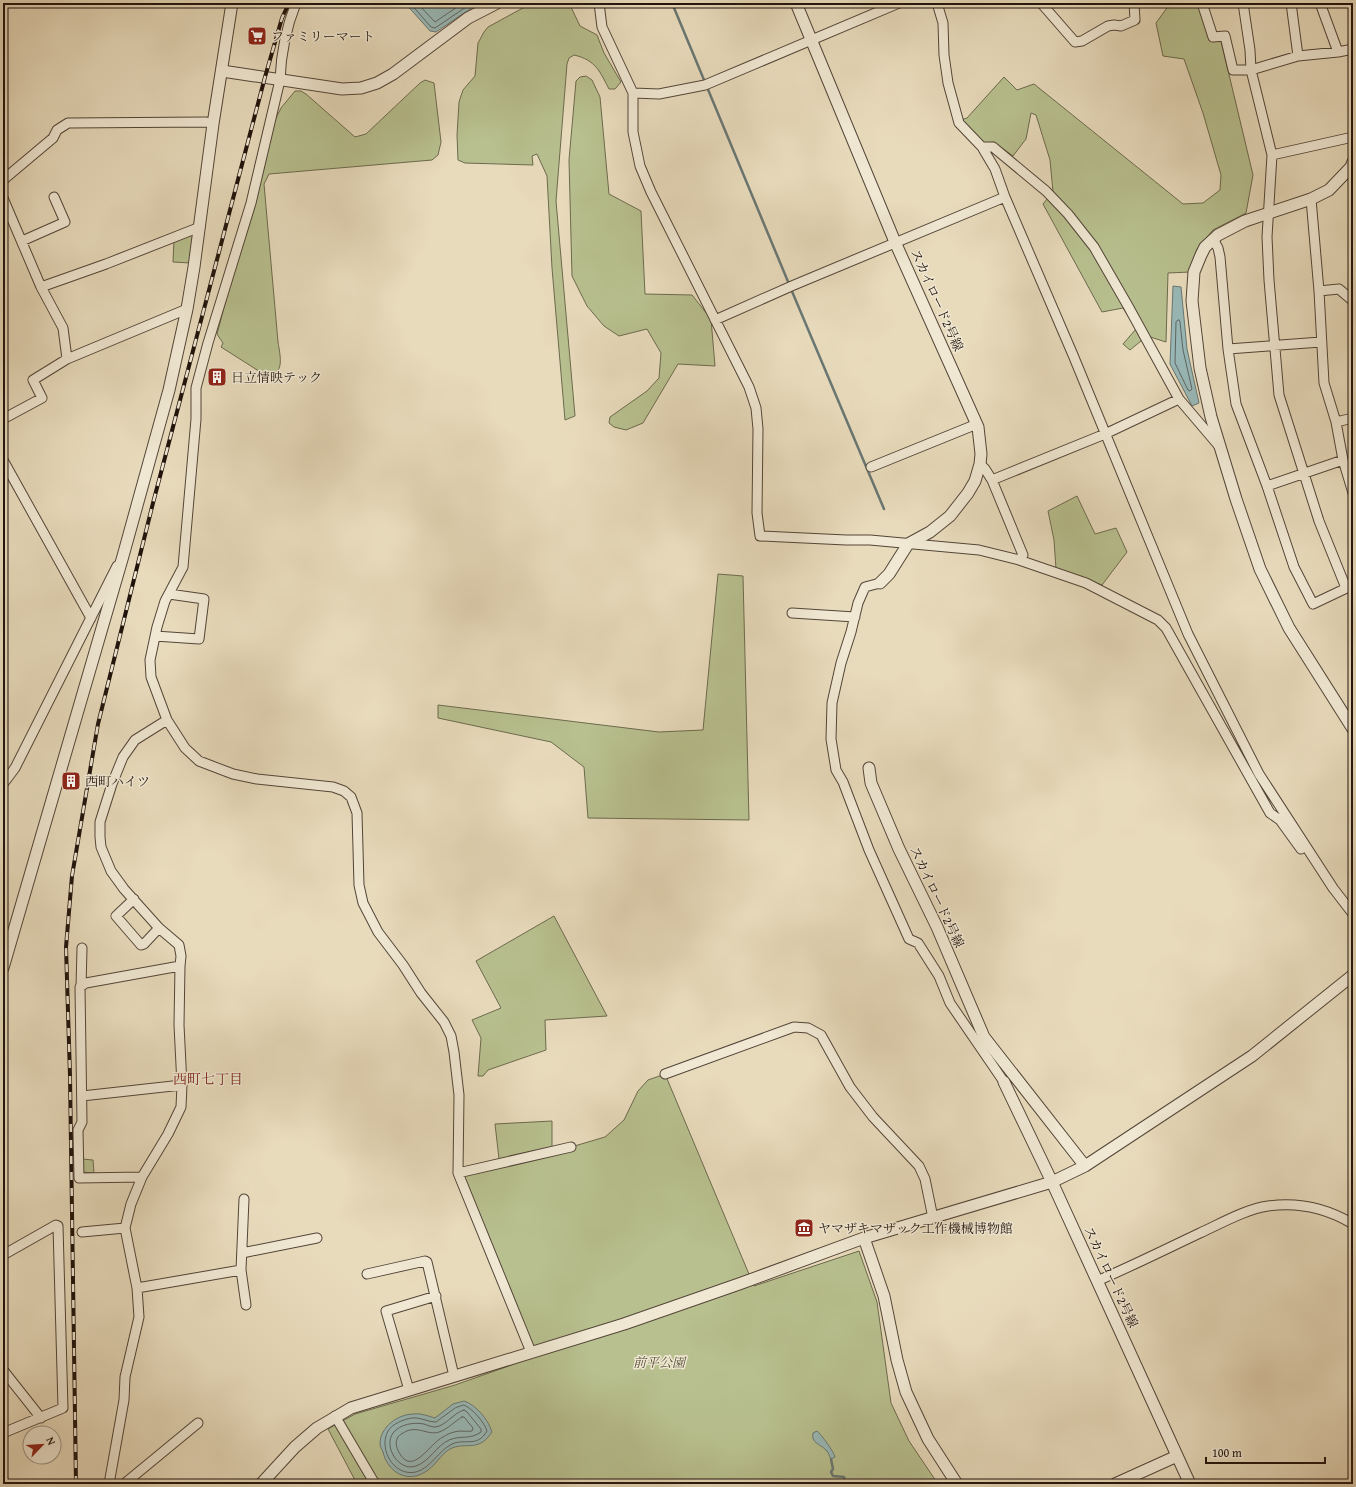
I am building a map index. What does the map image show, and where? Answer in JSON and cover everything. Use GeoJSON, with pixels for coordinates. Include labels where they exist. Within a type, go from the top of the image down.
{"type":"FeatureCollection","features":[{"type":"Feature","properties":{"kind":"street"},"geometry":{"type":"LineString","coordinates":[[3,968],[123,556],[169,390],[186,309],[200,227],[213,124],[232,3]]}},
{"type":"Feature","properties":{"kind":"street"},"geometry":{"type":"LineString","coordinates":[[296,3],[289,18],[280,62],[280,80],[251,203],[216,316],[196,388],[196,419],[183,566],[165,601],[150,660],[151,677],[167,720],[185,748],[199,761],[233,774],[257,779],[333,787],[344,791],[351,797],[357,813],[359,885],[363,903],[378,932],[403,965],[421,993],[444,1022],[451,1036],[459,1095],[458,1173],[531,1352]]}},
{"type":"Feature","properties":{"kind":"street"},"geometry":{"type":"LineString","coordinates":[[222,71],[342,89],[361,88],[377,83],[393,74],[468,18],[497,3]]}},
{"type":"Feature","properties":{"kind":"street"},"geometry":{"type":"LineString","coordinates":[[599,3],[602,27],[633,93],[633,132],[640,166],[651,192],[749,387],[756,408],[758,429],[757,514],[760,536],[870,540],[979,550],[1019,560],[1086,583],[1158,620],[1166,628],[1270,812],[1280,820],[1314,866],[1327,878]]}},
{"type":"Feature","properties":{"kind":"street","name":"スカイロード2号線"},"geometry":{"type":"LineString","coordinates":[[796,3],[895,242],[977,424],[981,454],[980,464],[975,481],[968,493],[950,516],[930,532],[908,544],[889,574],[880,582]]}},
{"type":"Feature","properties":{"kind":"street"},"geometry":{"type":"LineString","coordinates":[[633,93],[659,94],[706,85],[899,3]]}},
{"type":"Feature","properties":{"kind":"street"},"geometry":{"type":"LineString","coordinates":[[937,3],[943,24],[944,55],[948,83],[959,123],[982,147],[995,169],[1005,197],[1188,634],[1259,774],[1327,878],[1353,914]]}},
{"type":"Feature","properties":{"kind":"street"},"geometry":{"type":"LineString","coordinates":[[1041,3],[1075,42],[1082,42],[1108,26],[1121,26],[1135,20],[1134,3]]}},
{"type":"Feature","properties":{"kind":"street"},"geometry":{"type":"LineString","coordinates":[[1202,3],[1213,37],[1225,36],[1233,70],[1251,70],[1298,56],[1353,49]]}},
{"type":"Feature","properties":{"kind":"street"},"geometry":{"type":"LineString","coordinates":[[1213,239],[1218,248],[1220,257],[1228,349],[1236,404],[1267,486],[1294,567],[1313,604],[1350,586],[1319,521],[1279,395],[1269,280],[1268,213],[1272,155],[1251,70],[1244,3]]}},
{"type":"Feature","properties":{"kind":"street"},"geometry":{"type":"LineString","coordinates":[[1291,3],[1298,56]]}},
{"type":"Feature","properties":{"kind":"street"},"geometry":{"type":"LineString","coordinates":[[1320,3],[1338,52]]}},
{"type":"Feature","properties":{"kind":"street"},"geometry":{"type":"LineString","coordinates":[[3,180],[52,138],[57,130],[68,123],[206,122],[213,124]]}},
{"type":"Feature","properties":{"kind":"street"},"geometry":{"type":"LineString","coordinates":[[1272,155],[1353,137]]}},
{"type":"Feature","properties":{"kind":"street"},"geometry":{"type":"LineString","coordinates":[[982,147],[993,147],[1046,191],[1068,214],[1094,247],[1128,306],[1178,399],[1222,450]]}},
{"type":"Feature","properties":{"kind":"street"},"geometry":{"type":"LineString","coordinates":[[1353,162],[1344,176],[1329,190],[1311,199],[1245,221],[1213,239],[1205,247],[1194,272],[1192,301],[1200,368],[1211,417],[1236,499],[1260,569],[1289,628],[1353,729]]}},
{"type":"Feature","properties":{"kind":"street"},"geometry":{"type":"LineString","coordinates":[[22,240],[65,222],[54,197]]}},
{"type":"Feature","properties":{"kind":"street"},"geometry":{"type":"LineString","coordinates":[[715,320],[895,242],[1005,197]]}},
{"type":"Feature","properties":{"kind":"street"},"geometry":{"type":"LineString","coordinates":[[3,198],[42,287],[63,328],[67,359]]}},
{"type":"Feature","properties":{"kind":"street"},"geometry":{"type":"LineString","coordinates":[[1311,199],[1319,291],[1324,384],[1336,422],[1343,460],[1353,493]]}},
{"type":"Feature","properties":{"kind":"street"},"geometry":{"type":"LineString","coordinates":[[42,287],[106,264],[200,227]]}},
{"type":"Feature","properties":{"kind":"street"},"geometry":{"type":"LineString","coordinates":[[1319,291],[1339,289],[1353,300]]}},
{"type":"Feature","properties":{"kind":"street"},"geometry":{"type":"LineString","coordinates":[[3,419],[42,398],[33,380],[67,359],[186,309]]}},
{"type":"Feature","properties":{"kind":"street"},"geometry":{"type":"LineString","coordinates":[[1228,349],[1321,342]]}},
{"type":"Feature","properties":{"kind":"street"},"geometry":{"type":"LineString","coordinates":[[992,480],[1105,434],[1178,399]]}},
{"type":"Feature","properties":{"kind":"street"},"geometry":{"type":"LineString","coordinates":[[1336,422],[1353,418]]}},
{"type":"Feature","properties":{"kind":"street"},"geometry":{"type":"LineString","coordinates":[[871,467],[977,424]]}},
{"type":"Feature","properties":{"kind":"street"},"geometry":{"type":"LineString","coordinates":[[3,460],[91,618]]}},
{"type":"Feature","properties":{"kind":"street"},"geometry":{"type":"LineString","coordinates":[[1267,486],[1343,460]]}},
{"type":"Feature","properties":{"kind":"street"},"geometry":{"type":"LineString","coordinates":[[980,464],[992,480],[1023,555],[1019,560]]}},
{"type":"Feature","properties":{"kind":"street"},"geometry":{"type":"LineString","coordinates":[[3,784],[16,768],[123,556]]}},
{"type":"Feature","properties":{"kind":"street"},"geometry":{"type":"LineString","coordinates":[[880,582],[864,587],[858,603],[852,632],[841,663],[832,703],[831,738],[836,770],[843,782],[869,850],[909,939],[918,943],[939,976],[950,1002],[1004,1082]]}},
{"type":"Feature","properties":{"kind":"street"},"geometry":{"type":"LineString","coordinates":[[155,636],[199,640],[204,599],[169,594]]}},
{"type":"Feature","properties":{"kind":"street"},"geometry":{"type":"LineString","coordinates":[[792,613],[855,617]]}},
{"type":"Feature","properties":{"kind":"street"},"geometry":{"type":"LineString","coordinates":[[109,1484],[124,1400],[125,1377],[139,1317],[137,1288],[125,1228],[131,1204],[142,1176],[168,1134],[181,1107],[182,1085],[179,1025],[181,956],[178,945],[159,928],[124,889],[110,870],[101,847],[100,822],[112,784],[123,757],[136,740],[167,720]]}},
{"type":"Feature","properties":{"kind":"street","name":"スカイロード2号線"},"geometry":{"type":"LineString","coordinates":[[869,768],[871,783],[899,849],[937,927],[984,1037],[1085,1166]]}},
{"type":"Feature","properties":{"kind":"street"},"geometry":{"type":"LineString","coordinates":[[134,899],[116,916],[140,945],[144,944],[159,928]]}},
{"type":"Feature","properties":{"kind":"street"},"geometry":{"type":"LineString","coordinates":[[82,948],[80,987],[82,1122],[78,1130],[79,1178],[142,1176]]}},
{"type":"Feature","properties":{"kind":"street"},"geometry":{"type":"LineString","coordinates":[[80,987],[86,984],[180,966]]}},
{"type":"Feature","properties":{"kind":"street"},"geometry":{"type":"LineString","coordinates":[[262,1484],[295,1447],[317,1428],[335,1416],[351,1408],[697,1299],[864,1238],[1052,1182],[1085,1166],[1252,1056],[1353,975]]}},
{"type":"Feature","properties":{"kind":"street"},"geometry":{"type":"LineString","coordinates":[[666,1074],[794,1027],[808,1028],[820,1036],[850,1087],[873,1117],[919,1166],[925,1179],[933,1218]]}},
{"type":"Feature","properties":{"kind":"street","name":"スカイロード2号線"},"geometry":{"type":"LineString","coordinates":[[1004,1082],[1052,1182],[1190,1484]]}},
{"type":"Feature","properties":{"kind":"street"},"geometry":{"type":"LineString","coordinates":[[82,1096],[182,1085]]}},
{"type":"Feature","properties":{"kind":"street"},"geometry":{"type":"LineString","coordinates":[[458,1173],[571,1147]]}},
{"type":"Feature","properties":{"kind":"street"},"geometry":{"type":"LineString","coordinates":[[244,1199],[241,1270],[246,1305]]}},
{"type":"Feature","properties":{"kind":"street"},"geometry":{"type":"LineString","coordinates":[[1097,1281],[1215,1226],[1266,1206],[1306,1206],[1320,1209],[1353,1224]]}},
{"type":"Feature","properties":{"kind":"street"},"geometry":{"type":"LineString","coordinates":[[3,1255],[56,1225],[58,1226],[63,1408],[3,1433]]}},
{"type":"Feature","properties":{"kind":"street"},"geometry":{"type":"LineString","coordinates":[[82,1232],[125,1228]]}},
{"type":"Feature","properties":{"kind":"street"},"geometry":{"type":"LineString","coordinates":[[242,1253],[317,1238]]}},
{"type":"Feature","properties":{"kind":"street"},"geometry":{"type":"LineString","coordinates":[[864,1238],[884,1296],[897,1360],[906,1392],[928,1439],[957,1484]]}},
{"type":"Feature","properties":{"kind":"street"},"geometry":{"type":"LineString","coordinates":[[367,1274],[425,1260],[427,1262],[454,1376]]}},
{"type":"Feature","properties":{"kind":"street"},"geometry":{"type":"LineString","coordinates":[[137,1288],[241,1270]]}},
{"type":"Feature","properties":{"kind":"street"},"geometry":{"type":"LineString","coordinates":[[410,1390],[386,1311],[436,1296]]}},
{"type":"Feature","properties":{"kind":"street"},"geometry":{"type":"LineString","coordinates":[[3,1370],[41,1418]]}},
{"type":"Feature","properties":{"kind":"street"},"geometry":{"type":"LineString","coordinates":[[335,1416],[375,1484]]}},
{"type":"Feature","properties":{"kind":"street"},"geometry":{"type":"LineString","coordinates":[[124,1484],[198,1423]]}},
{"type":"Feature","properties":{"kind":"street"},"geometry":{"type":"LineString","coordinates":[[1115,1484],[1177,1456]]}},
{"type":"Feature","properties":{"kind":"green space"},"geometry":{"type":"Polygon","coordinates":[[[532,3],[569,3],[580,26],[597,35],[604,53],[621,82],[615,89],[609,89],[600,72],[592,63],[574,55],[569,58],[567,64],[556,201],[575,416],[565,420],[552,268],[547,176],[537,154],[532,156],[533,165],[465,163],[458,160],[457,135],[459,102],[463,90],[475,76],[478,43],[488,27],[532,3]]]}},
{"type":"Feature","properties":{"kind":"green space"},"geometry":{"type":"Polygon","coordinates":[[[1168,3],[1198,3],[1209,40],[1221,41],[1253,175],[1246,213],[1213,230],[1197,249],[1190,272],[1168,273],[1166,342],[1147,336],[1130,350],[1123,344],[1136,329],[1123,308],[1102,312],[1043,204],[1053,192],[1050,160],[1036,115],[1031,113],[1026,139],[1013,156],[994,142],[983,144],[961,120],[967,118],[1004,77],[1017,90],[1034,84],[1183,204],[1203,203],[1220,190],[1221,175],[1203,113],[1184,59],[1163,56],[1156,23],[1169,5],[1168,3]]]}},
{"type":"Feature","properties":{"kind":"green space"},"geometry":{"type":"Polygon","coordinates":[[[586,76],[592,80],[600,97],[609,194],[641,211],[645,294],[692,295],[711,319],[715,366],[678,364],[643,423],[626,430],[614,427],[609,423],[610,417],[647,391],[659,378],[661,353],[647,329],[619,336],[604,326],[587,306],[572,276],[569,160],[576,81],[580,77],[586,76]]]}},
{"type":"Feature","properties":{"kind":"green space"},"geometry":{"type":"Polygon","coordinates":[[[425,80],[434,83],[441,142],[438,155],[432,160],[269,174],[264,184],[280,359],[279,369],[272,375],[265,375],[221,347],[223,343],[217,334],[272,126],[281,108],[295,91],[301,91],[355,137],[366,134],[425,80]]]}},
{"type":"Feature","properties":{"kind":"green space"},"geometry":{"type":"Polygon","coordinates":[[[194,235],[190,263],[173,262],[174,240],[194,235]]]}},
{"type":"Feature","properties":{"kind":"green space"},"geometry":{"type":"Polygon","coordinates":[[[1077,496],[1095,534],[1116,528],[1127,552],[1102,585],[1056,569],[1054,540],[1048,511],[1077,496]]]}},
{"type":"Feature","properties":{"kind":"green space"},"geometry":{"type":"Polygon","coordinates":[[[718,574],[743,576],[749,820],[588,818],[584,767],[551,742],[438,718],[438,705],[659,732],[703,730],[718,574]]]}},
{"type":"Feature","properties":{"kind":"green space"},"geometry":{"type":"Polygon","coordinates":[[[554,916],[607,1016],[545,1020],[546,1050],[488,1070],[483,1076],[478,1076],[481,1038],[472,1020],[501,1008],[476,961],[554,916]]]}},
{"type":"Feature","properties":{"kind":"green space","name":"前平公園"},"geometry":{"type":"Polygon","coordinates":[[[665,1074],[754,1286],[859,1251],[877,1302],[891,1403],[909,1441],[938,1484],[357,1484],[328,1429],[355,1414],[455,1385],[537,1356],[458,1173],[571,1147],[605,1137],[624,1120],[638,1091],[648,1080],[665,1074]]]}},
{"type":"Feature","properties":{"kind":"green space"},"geometry":{"type":"Polygon","coordinates":[[[552,1121],[552,1150],[499,1159],[495,1124],[552,1121]]]}},
{"type":"Feature","properties":{"kind":"green space"},"geometry":{"type":"Polygon","coordinates":[[[82,1159],[93,1160],[94,1173],[82,1172],[82,1159]]]}},
{"type":"Feature","properties":{"kind":"water"},"geometry":{"type":"Polygon","coordinates":[[[405,3],[479,3],[436,32],[430,31],[405,3]]]}},
{"type":"Feature","properties":{"kind":"water"},"geometry":{"type":"Polygon","coordinates":[[[1173,286],[1181,287],[1187,349],[1199,403],[1192,406],[1170,364],[1173,286]]]}},
{"type":"Feature","properties":{"kind":"water"},"geometry":{"type":"Polygon","coordinates":[[[464,1401],[477,1409],[488,1422],[492,1432],[486,1439],[475,1445],[459,1446],[447,1451],[428,1470],[419,1475],[401,1475],[388,1464],[380,1444],[383,1432],[391,1423],[402,1416],[408,1415],[419,1414],[435,1418],[453,1404],[464,1401]]]}},
{"type":"Feature","properties":{"kind":"water"},"geometry":{"type":"Polygon","coordinates":[[[817,1431],[827,1443],[835,1457],[831,1459],[828,1452],[813,1439],[813,1433],[817,1431]]]}},
{"type":"Feature","properties":{"kind":"waterway"},"geometry":{"type":"LineString","coordinates":[[672,3],[789,284]]}},
{"type":"Feature","properties":{"kind":"waterway"},"geometry":{"type":"LineString","coordinates":[[791,289],[884,509]]}},
{"type":"Feature","properties":{"kind":"waterway"},"geometry":{"type":"LineString","coordinates":[[831,1459],[833,1469],[831,1472],[833,1476],[844,1477],[846,1484]]}},
{"type":"Feature","properties":{"kind":"railway"},"geometry":{"type":"LineString","coordinates":[[76,1484],[70,1076],[66,947],[72,876],[98,724],[153,503],[265,77],[282,18],[289,3]]}},
{"type":"Feature","properties":{"kind":"place","name":"ファミリーマート"},"geometry":{"type":"Point","coordinates":[257,36]}},
{"type":"Feature","properties":{"kind":"place","name":"日立情映テック"},"geometry":{"type":"Point","coordinates":[217,377]}},
{"type":"Feature","properties":{"kind":"place","name":"西町ハイツ"},"geometry":{"type":"Point","coordinates":[71,781]}},
{"type":"Feature","properties":{"kind":"place","name":"ヤマザキマザック工作機械博物館"},"geometry":{"type":"Point","coordinates":[804,1228]}},
{"type":"Feature","properties":{"kind":"district","name":"西町七丁目"},"geometry":{"type":"Point","coordinates":[208,1079]}}]}
